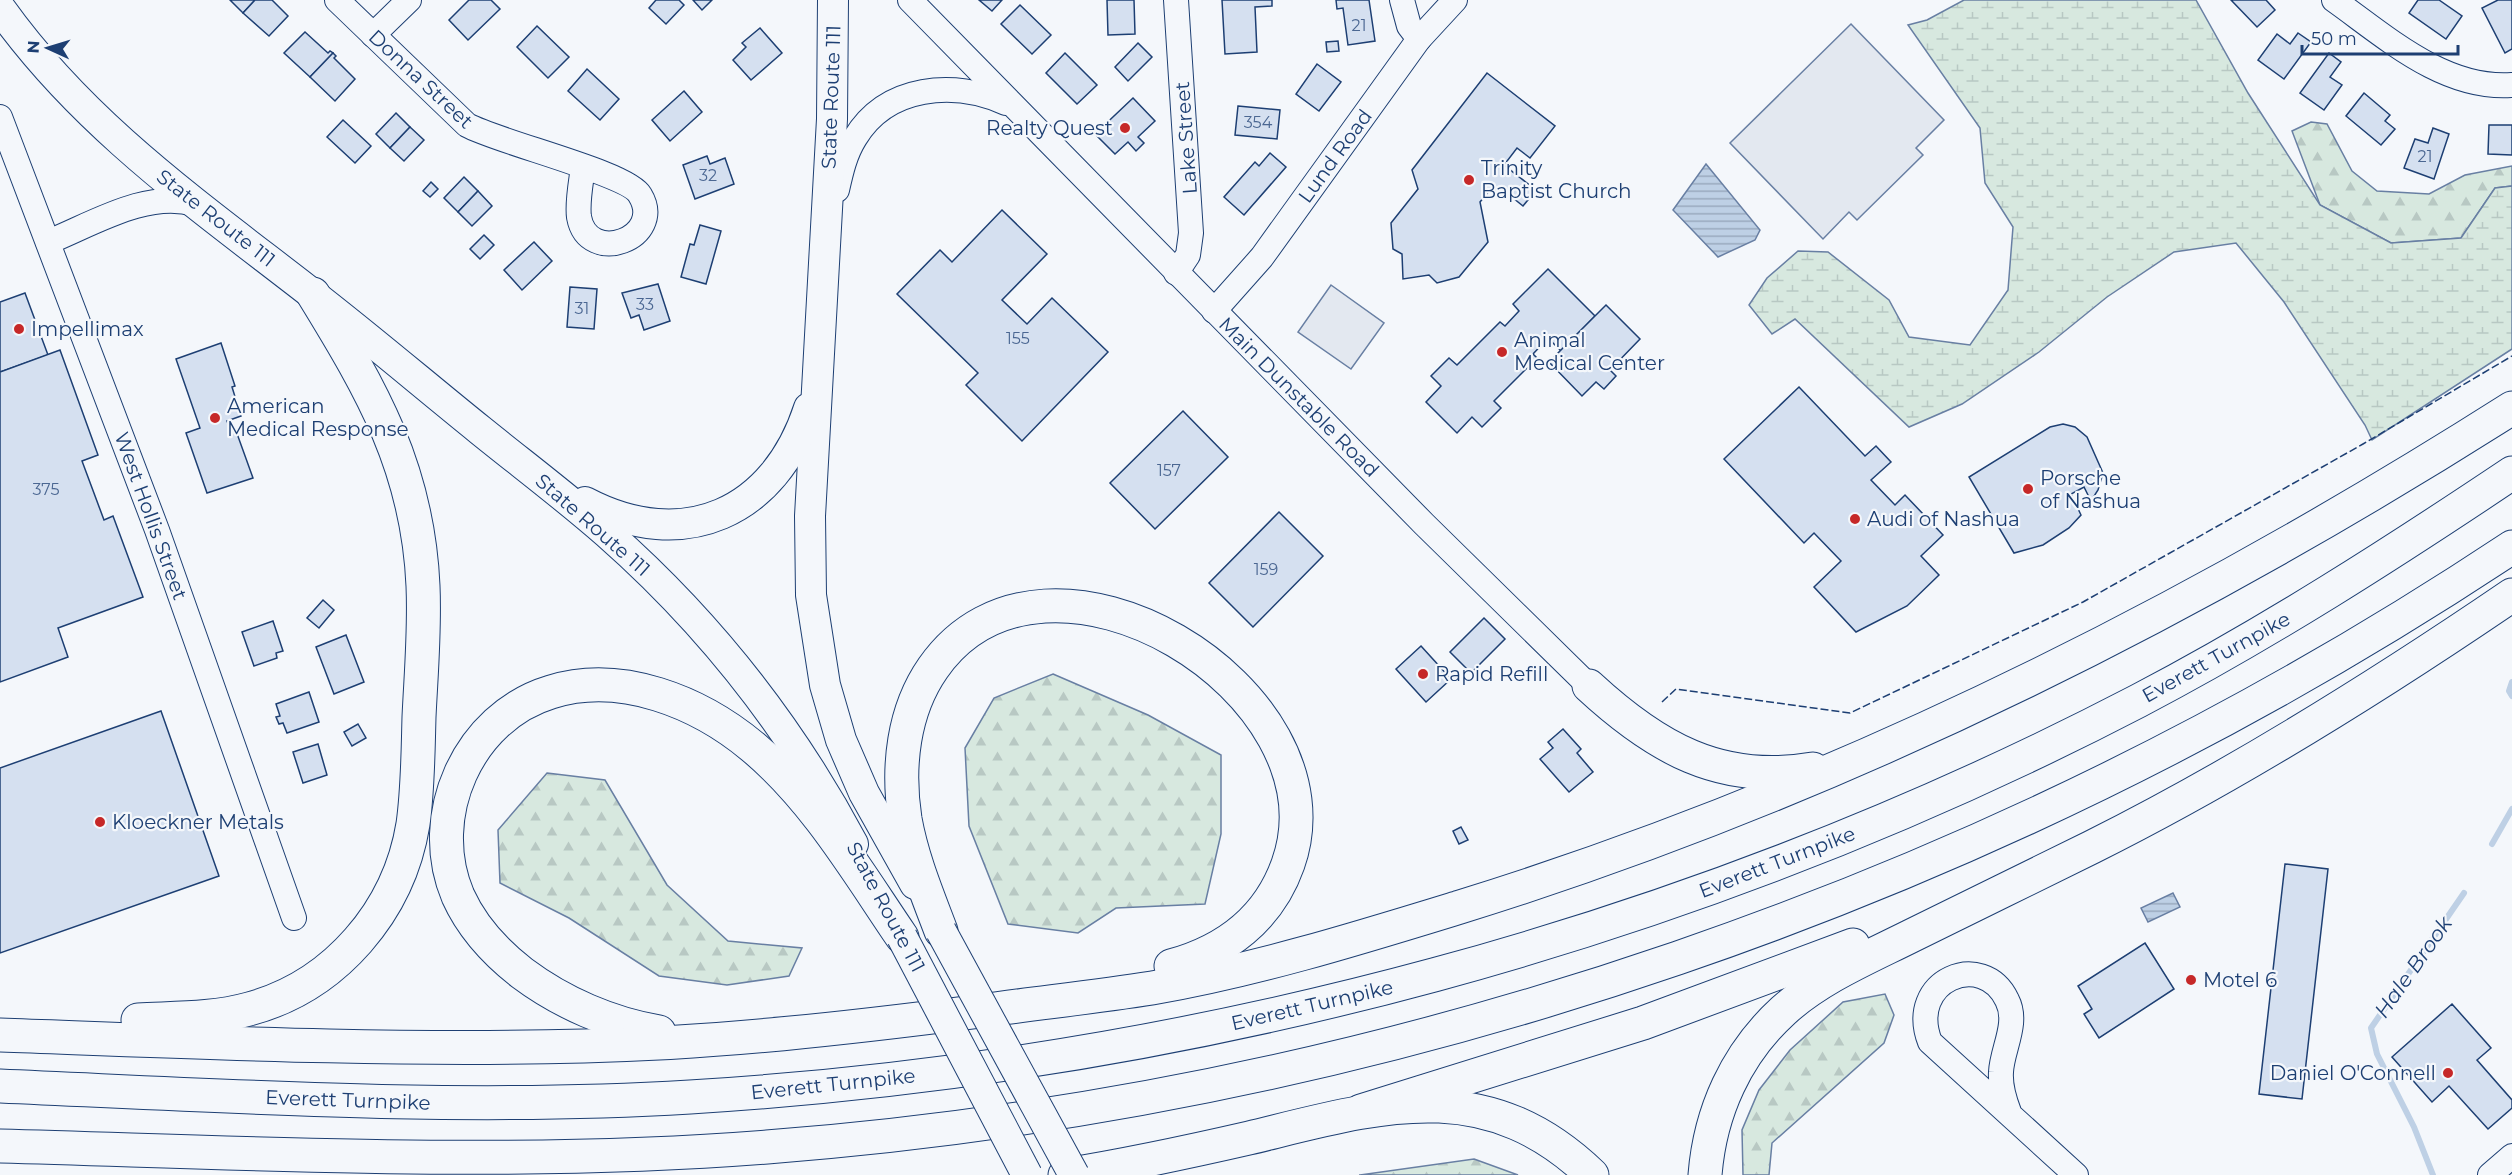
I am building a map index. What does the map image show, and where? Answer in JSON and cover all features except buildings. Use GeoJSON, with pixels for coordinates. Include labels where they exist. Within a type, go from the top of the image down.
{"type":"FeatureCollection","features":[{"type":"Feature","properties":{"kind":"highway"},"geometry":{"type":"LineString","coordinates":[[0,1026],[198,1017],[236,1012],[272,1002],[306,985],[347,953],[372,924],[395,884],[409,840],[416,793],[423,607],[417,528],[408,484],[380,410],[356,364],[313,294]]}},
{"type":"Feature","properties":{"kind":"highway"},"geometry":{"type":"LineString","coordinates":[[0,1035],[433,1048],[622,1045],[736,1038],[886,1023],[1036,1004],[1193,980],[1405,924],[1648,844],[1856,760],[2025,682],[2210,586],[2370,495],[2512,408]]}},
{"type":"Feature","properties":{"kind":"highway","name":"Everett Turnpike"},"geometry":{"type":"LineString","coordinates":[[0,1086],[447,1102],[687,1097],[882,1080],[1053,1057],[1214,1028],[1362,994],[1509,953],[1653,908],[1796,856],[1937,798],[2073,734],[2209,662],[2339,585],[2512,473]]}},
{"type":"Feature","properties":{"kind":"highway"},"geometry":{"type":"LineString","coordinates":[[0,1146],[458,1158],[696,1152],[837,1141],[987,1123],[1136,1100],[1284,1070],[1504,1014],[1618,978],[1751,932],[1933,860],[2072,797],[2256,702],[2406,614],[2512,547]]}},
{"type":"Feature","properties":{"kind":"highway"},"geometry":{"type":"LineString","coordinates":[[1705,1175],[1710,1135],[1726,1088],[1751,1046],[1783,1011],[1850,966],[2093,847],[2280,744],[2512,595]]}},
{"type":"Feature","properties":{"kind":"highway"},"geometry":{"type":"LineString","coordinates":[[941,931],[911,846],[905,816],[902,773],[904,744],[913,706],[923,683],[945,652],[968,633],[1000,615],[1029,607],[1065,604],[1096,609],[1130,619],[1198,655],[1235,687],[1257,712],[1274,737],[1290,773],[1297,820],[1291,857],[1282,880],[1255,920],[1220,948],[1191,960],[1036,1004]]}},
{"type":"Feature","properties":{"kind":"highway"},"geometry":{"type":"LineString","coordinates":[[736,1038],[650,1030],[591,1012],[552,992],[524,974],[491,945],[476,928],[458,896],[450,873],[446,837],[448,813],[458,778],[469,757],[483,737],[509,712],[550,692],[583,685],[610,685],[640,689],[671,699],[720,723],[752,746],[792,784],[828,830],[902,937]]}},
{"type":"Feature","properties":{"kind":"highway"},"geometry":{"type":"LineString","coordinates":[[1589,686],[1644,733],[1677,751],[1710,763],[1743,770],[1786,772],[1821,768],[1856,760]]}},
{"type":"Feature","properties":{"kind":"highway"},"geometry":{"type":"LineString","coordinates":[[1065,1175],[1195,1150],[1361,1111],[1711,999],[1801,966],[2093,847]]}},
{"type":"Feature","properties":{"kind":"highway"},"geometry":{"type":"LineString","coordinates":[[1361,1111],[1404,1105],[1438,1105],[1492,1115],[1525,1128],[1556,1145],[1592,1175]]}},
{"type":"Feature","properties":{"kind":"main road","name":"State Route 111"},"geometry":{"type":"LineString","coordinates":[[833,0],[833,76],[810,566],[813,614],[825,686],[842,740],[864,793],[1074,1175]]}},
{"type":"Feature","properties":{"kind":"main road","name":"State Route 111"},"geometry":{"type":"LineString","coordinates":[[0,8],[83,107],[195,204],[313,294],[608,534],[663,586],[748,682],[817,782],[902,937],[1027,1175]]}},
{"type":"Feature","properties":{"kind":"main road"},"geometry":{"type":"LineString","coordinates":[[520,463],[580,500],[624,520],[673,525],[710,519],[746,501],[763,487],[783,462],[805,421],[818,366]]}},
{"type":"Feature","properties":{"kind":"street","name":"Donna Street"},"geometry":{"type":"LineString","coordinates":[[337,0],[467,125],[486,136],[583,167]]}},
{"type":"Feature","properties":{"kind":"street"},"geometry":{"type":"LineString","coordinates":[[373,36],[408,0]]}},
{"type":"Feature","properties":{"kind":"street","name":"Main Dunstable Road"},"geometry":{"type":"LineString","coordinates":[[909,0],[1176,273],[1542,642],[1589,686]]}},
{"type":"Feature","properties":{"kind":"street","name":"Lake Street"},"geometry":{"type":"LineString","coordinates":[[1176,0],[1191,233],[1188,255],[1176,273]]}},
{"type":"Feature","properties":{"kind":"street"},"geometry":{"type":"LineString","coordinates":[[1402,0],[1409,26],[1419,39]]}},
{"type":"Feature","properties":{"kind":"street","name":"Lund Road"},"geometry":{"type":"LineString","coordinates":[[1214,311],[1270,247],[1419,39],[1455,0]]}},
{"type":"Feature","properties":{"kind":"street"},"geometry":{"type":"LineString","coordinates":[[2334,0],[2445,74],[2487,84],[2512,85]]}},
{"type":"Feature","properties":{"kind":"street","name":"Main Dunstable Road"},"geometry":{"type":"LineString","coordinates":[[823,266],[834,203],[844,163],[854,138],[875,114],[905,96],[937,89],[979,93],[1010,105]]}},
{"type":"Feature","properties":{"kind":"street","name":"West Hollis Street"},"geometry":{"type":"LineString","coordinates":[[0,117],[157,530],[294,918]]}},
{"type":"Feature","properties":{"kind":"street"},"geometry":{"type":"LineString","coordinates":[[48,242],[148,203],[171,200],[195,204]]}},
{"type":"Feature","properties":{"kind":"street"},"geometry":{"type":"LineString","coordinates":[[2008,1112],[2001,1083],[2001,1071],[2012,1016],[2008,1001],[2000,989],[1989,980],[1976,975],[1961,975],[1948,980],[1936,988],[1928,1000],[1925,1021],[1930,1042],[2076,1175]]}},
{"type":"Feature","properties":{"kind":"street"},"geometry":{"type":"LineString","coordinates":[[2490,1175],[2512,1156]]}},
{"type":"Feature","properties":{"kind":"green space"},"geometry":{"type":"Polygon","coordinates":[[[1964,0],[2196,0],[2248,93],[2320,205],[2391,243],[2461,238],[2495,188],[2512,186],[2512,349],[2372,440],[2365,425],[2284,302],[2236,243],[2174,252],[2107,297],[2039,352],[1962,404],[1909,427],[1795,319],[1772,334],[1749,305],[1767,278],[1798,251],[1828,252],[1889,300],[1909,337],[1970,345],[2008,290],[2013,227],[1985,183],[1980,128],[1908,25],[1927,20],[1964,0]]]}},
{"type":"Feature","properties":{"kind":"green space"},"geometry":{"type":"Polygon","coordinates":[[[2311,122],[2327,124],[2352,171],[2377,191],[2429,194],[2465,175],[2512,166],[2512,186],[2495,188],[2461,238],[2391,243],[2320,205],[2292,131],[2311,122]]]}},
{"type":"Feature","properties":{"kind":"green space"},"geometry":{"type":"Polygon","coordinates":[[[1053,674],[1148,715],[1221,755],[1221,834],[1205,904],[1116,908],[1078,933],[1008,924],[969,826],[965,748],[994,698],[1053,674]]]}},
{"type":"Feature","properties":{"kind":"green space"},"geometry":{"type":"Polygon","coordinates":[[[547,773],[605,780],[667,885],[728,941],[802,948],[789,976],[727,985],[659,976],[569,918],[500,883],[498,830],[547,773]]]}},
{"type":"Feature","properties":{"kind":"green space"},"geometry":{"type":"Polygon","coordinates":[[[1885,994],[1894,1015],[1884,1043],[1772,1143],[1769,1175],[1743,1175],[1742,1130],[1759,1090],[1790,1050],[1843,1002],[1885,994]]]}},
{"type":"Feature","properties":{"kind":"green space"},"geometry":{"type":"Polygon","coordinates":[[[1474,1159],[1518,1175],[1360,1175],[1474,1159]]]}},
{"type":"Feature","properties":{"kind":"shaded area"},"geometry":{"type":"Polygon","coordinates":[[[1851,24],[1944,120],[1916,148],[1923,155],[1857,220],[1849,212],[1823,239],[1730,143],[1851,24]]]}},
{"type":"Feature","properties":{"kind":"shaded area"},"geometry":{"type":"Polygon","coordinates":[[[1331,285],[1384,323],[1351,369],[1298,332],[1331,285]]]}},
{"type":"Feature","properties":{"kind":"water"},"geometry":{"type":"Polygon","coordinates":[[[1706,164],[1760,230],[1755,240],[1718,257],[1673,210],[1706,164]]]}},
{"type":"Feature","properties":{"kind":"water"},"geometry":{"type":"Polygon","coordinates":[[[2173,893],[2180,907],[2148,922],[2141,908],[2173,893]]]}},
{"type":"Feature","properties":{"kind":"waterway","name":"Hale Brook"},"geometry":{"type":"LineString","coordinates":[[2512,682],[2509,691],[2512,696]]}},
{"type":"Feature","properties":{"kind":"waterway","name":"Hale Brook"},"geometry":{"type":"LineString","coordinates":[[2492,844],[2512,809]]}},
{"type":"Feature","properties":{"kind":"waterway","name":"Hale Brook"},"geometry":{"type":"LineString","coordinates":[[2433,1175],[2414,1127],[2377,1054],[2371,1028],[2464,893]]}},
{"type":"Feature","properties":{"kind":"fence"},"geometry":{"type":"LineString","coordinates":[[1662,702],[1676,689],[1850,713],[2083,602],[2363,444],[2512,356]]}},
{"type":"Feature","properties":{"kind":"place","name":"Realty Quest"},"geometry":{"type":"Point","coordinates":[1125,128]}},
{"type":"Feature","properties":{"kind":"place","name":"Trinity Baptist Church"},"geometry":{"type":"Point","coordinates":[1469,180]}},
{"type":"Feature","properties":{"kind":"place","name":"Impellimax"},"geometry":{"type":"Point","coordinates":[19,329]}},
{"type":"Feature","properties":{"kind":"place","name":"Animal Medical Center"},"geometry":{"type":"Point","coordinates":[1502,352]}},
{"type":"Feature","properties":{"kind":"place","name":"American Medical Response"},"geometry":{"type":"Point","coordinates":[215,418]}},
{"type":"Feature","properties":{"kind":"place","name":"Porsche of Nashua"},"geometry":{"type":"Point","coordinates":[2028,489]}},
{"type":"Feature","properties":{"kind":"place","name":"Audi of Nashua"},"geometry":{"type":"Point","coordinates":[1855,519]}},
{"type":"Feature","properties":{"kind":"place","name":"Rapid Refill"},"geometry":{"type":"Point","coordinates":[1423,674]}},
{"type":"Feature","properties":{"kind":"place","name":"Kloeckner Metals"},"geometry":{"type":"Point","coordinates":[100,822]}},
{"type":"Feature","properties":{"kind":"place","name":"Motel 6"},"geometry":{"type":"Point","coordinates":[2191,980]}},
{"type":"Feature","properties":{"kind":"place","name":"Daniel O'Connell"},"geometry":{"type":"Point","coordinates":[2448,1073]}}]}
